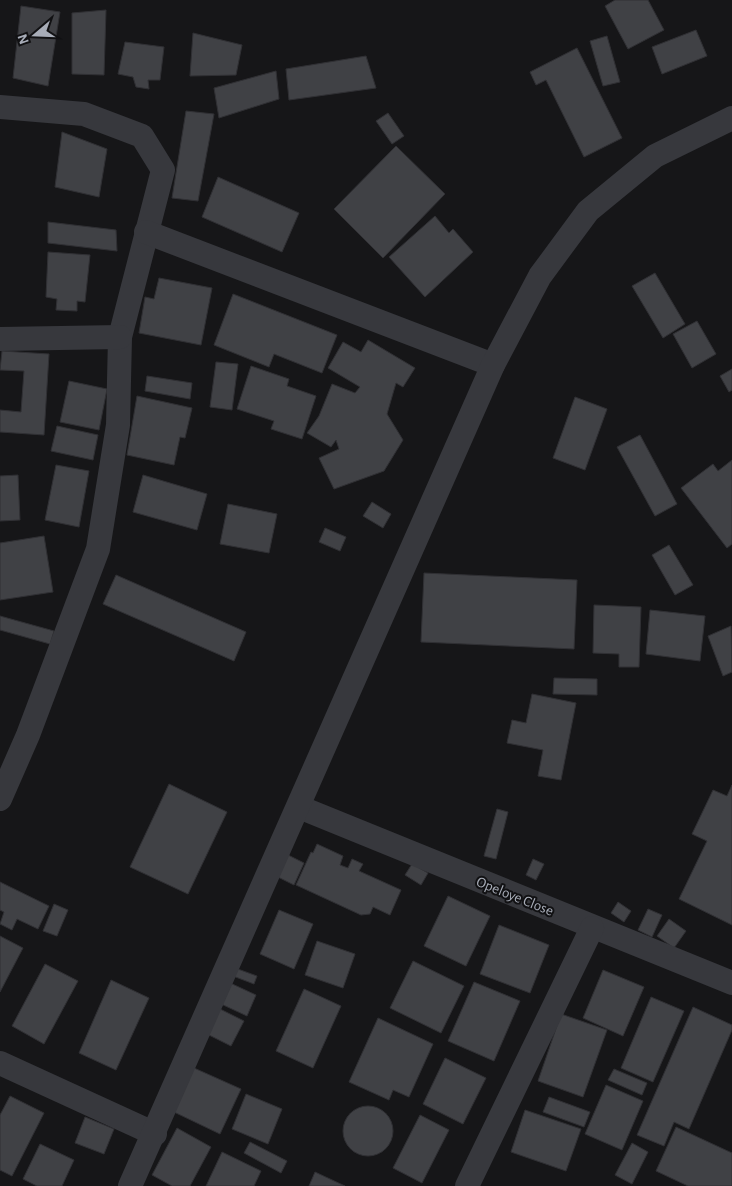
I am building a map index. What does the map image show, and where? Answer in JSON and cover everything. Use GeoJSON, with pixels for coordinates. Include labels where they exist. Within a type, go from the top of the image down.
{"type":"FeatureCollection","features":[{"type":"Feature","properties":{"kind":"street"},"geometry":{"type":"LineString","coordinates":[[0,107],[84,114],[142,136],[163,170],[120,337],[118,424],[98,549],[28,735],[0,799]]}},
{"type":"Feature","properties":{"kind":"street"},"geometry":{"type":"LineString","coordinates":[[130,1186],[493,365],[540,276],[588,211],[655,156],[732,118]]}},
{"type":"Feature","properties":{"kind":"street"},"geometry":{"type":"LineString","coordinates":[[146,232],[493,365]]}},
{"type":"Feature","properties":{"kind":"street"},"geometry":{"type":"LineString","coordinates":[[0,339],[120,337]]}},
{"type":"Feature","properties":{"kind":"street","name":"Opeloye Close"},"geometry":{"type":"LineString","coordinates":[[299,807],[592,928],[732,983]]}},
{"type":"Feature","properties":{"kind":"street"},"geometry":{"type":"LineString","coordinates":[[466,1186],[592,928]]}},
{"type":"Feature","properties":{"kind":"street"},"geometry":{"type":"LineString","coordinates":[[0,1063],[154,1134]]}},
{"type":"Feature","properties":{"kind":"building"},"geometry":{"type":"Polygon","coordinates":[[[615,0],[648,0],[664,30],[628,49],[605,6],[615,0]]]}},
{"type":"Feature","properties":{"kind":"building"},"geometry":{"type":"Polygon","coordinates":[[[21,6],[60,12],[48,86],[13,78],[21,6]]]}},
{"type":"Feature","properties":{"kind":"building"},"geometry":{"type":"Polygon","coordinates":[[[106,10],[104,75],[72,74],[72,13],[106,10]]]}},
{"type":"Feature","properties":{"kind":"building"},"geometry":{"type":"Polygon","coordinates":[[[696,30],[707,56],[662,74],[652,47],[696,30]]]}},
{"type":"Feature","properties":{"kind":"building"},"geometry":{"type":"Polygon","coordinates":[[[193,33],[242,45],[236,75],[190,76],[193,33]]]}},
{"type":"Feature","properties":{"kind":"building"},"geometry":{"type":"Polygon","coordinates":[[[607,36],[620,82],[603,86],[590,41],[607,36]]]}},
{"type":"Feature","properties":{"kind":"building"},"geometry":{"type":"Polygon","coordinates":[[[125,42],[164,47],[160,80],[148,80],[149,89],[136,87],[133,77],[118,74],[125,42]]]}},
{"type":"Feature","properties":{"kind":"building"},"geometry":{"type":"Polygon","coordinates":[[[577,48],[622,138],[584,157],[546,80],[536,85],[530,72],[577,48]]]}},
{"type":"Feature","properties":{"kind":"building"},"geometry":{"type":"Polygon","coordinates":[[[366,56],[376,88],[289,100],[286,69],[366,56]]]}},
{"type":"Feature","properties":{"kind":"building"},"geometry":{"type":"Polygon","coordinates":[[[276,71],[279,99],[219,118],[214,88],[276,71]]]}},
{"type":"Feature","properties":{"kind":"building"},"geometry":{"type":"Polygon","coordinates":[[[186,111],[214,114],[198,201],[172,198],[186,111]]]}},
{"type":"Feature","properties":{"kind":"building"},"geometry":{"type":"Polygon","coordinates":[[[388,113],[404,136],[392,144],[376,121],[388,113]]]}},
{"type":"Feature","properties":{"kind":"building"},"geometry":{"type":"Polygon","coordinates":[[[62,132],[107,149],[99,197],[55,187],[62,132]]]}},
{"type":"Feature","properties":{"kind":"building"},"geometry":{"type":"Polygon","coordinates":[[[396,146],[445,194],[383,258],[334,209],[396,146]]]}},
{"type":"Feature","properties":{"kind":"building"},"geometry":{"type":"Polygon","coordinates":[[[218,177],[299,213],[282,252],[202,217],[218,177]]]}},
{"type":"Feature","properties":{"kind":"building"},"geometry":{"type":"Polygon","coordinates":[[[435,216],[449,233],[453,229],[473,252],[425,297],[389,257],[435,216]]]}},
{"type":"Feature","properties":{"kind":"building"},"geometry":{"type":"Polygon","coordinates":[[[48,222],[116,230],[117,251],[48,243],[48,222]]]}},
{"type":"Feature","properties":{"kind":"building"},"geometry":{"type":"Polygon","coordinates":[[[48,252],[90,255],[85,302],[77,301],[77,311],[56,310],[57,299],[46,297],[48,252]]]}},
{"type":"Feature","properties":{"kind":"building"},"geometry":{"type":"Polygon","coordinates":[[[655,273],[685,324],[663,338],[632,286],[655,273]]]}},
{"type":"Feature","properties":{"kind":"building"},"geometry":{"type":"Polygon","coordinates":[[[159,278],[212,288],[201,345],[139,333],[145,297],[154,299],[159,278]]]}},
{"type":"Feature","properties":{"kind":"building"},"geometry":{"type":"Polygon","coordinates":[[[233,294],[337,335],[322,373],[274,354],[269,367],[214,345],[233,294]]]}},
{"type":"Feature","properties":{"kind":"building"},"geometry":{"type":"Polygon","coordinates":[[[697,321],[716,354],[692,368],[673,334],[697,321]]]}},
{"type":"Feature","properties":{"kind":"building"},"geometry":{"type":"Polygon","coordinates":[[[368,340],[415,368],[403,387],[396,383],[387,414],[403,440],[384,471],[334,489],[319,458],[339,449],[336,440],[331,447],[307,433],[319,416],[332,384],[355,393],[360,387],[328,368],[343,342],[361,352],[368,340]]]}},
{"type":"Feature","properties":{"kind":"building"},"geometry":{"type":"Polygon","coordinates":[[[2,351],[49,354],[44,435],[0,432],[0,410],[21,412],[24,371],[0,370],[2,351]]]}},
{"type":"Feature","properties":{"kind":"building"},"geometry":{"type":"Polygon","coordinates":[[[216,362],[238,364],[232,410],[210,407],[216,362]]]}},
{"type":"Feature","properties":{"kind":"building"},"geometry":{"type":"Polygon","coordinates":[[[251,366],[289,379],[287,386],[316,396],[302,439],[271,429],[274,421],[237,409],[251,366]]]}},
{"type":"Feature","properties":{"kind":"building"},"geometry":{"type":"Polygon","coordinates":[[[732,369],[732,390],[729,392],[720,376],[732,369]]]}},
{"type":"Feature","properties":{"kind":"building"},"geometry":{"type":"Polygon","coordinates":[[[147,376],[192,383],[190,399],[145,391],[147,376]]]}},
{"type":"Feature","properties":{"kind":"building"},"geometry":{"type":"Polygon","coordinates":[[[69,381],[107,389],[99,430],[60,422],[69,381]]]}},
{"type":"Feature","properties":{"kind":"building"},"geometry":{"type":"Polygon","coordinates":[[[137,396],[192,408],[185,438],[180,437],[174,465],[127,455],[137,396]]]}},
{"type":"Feature","properties":{"kind":"building"},"geometry":{"type":"Polygon","coordinates":[[[575,397],[607,409],[585,470],[553,458],[575,397]]]}},
{"type":"Feature","properties":{"kind":"building"},"geometry":{"type":"Polygon","coordinates":[[[57,426],[98,435],[93,460],[51,451],[57,426]]]}},
{"type":"Feature","properties":{"kind":"building"},"geometry":{"type":"Polygon","coordinates":[[[640,435],[677,504],[655,516],[617,447],[640,435]]]}},
{"type":"Feature","properties":{"kind":"building"},"geometry":{"type":"Polygon","coordinates":[[[732,460],[732,544],[727,548],[681,488],[713,464],[718,471],[732,460]]]}},
{"type":"Feature","properties":{"kind":"building"},"geometry":{"type":"Polygon","coordinates":[[[56,465],[89,471],[79,527],[45,520],[56,465]]]}},
{"type":"Feature","properties":{"kind":"building"},"geometry":{"type":"Polygon","coordinates":[[[18,475],[20,520],[0,521],[0,476],[18,475]]]}},
{"type":"Feature","properties":{"kind":"building"},"geometry":{"type":"Polygon","coordinates":[[[143,475],[207,494],[197,530],[133,512],[143,475]]]}},
{"type":"Feature","properties":{"kind":"building"},"geometry":{"type":"Polygon","coordinates":[[[372,502],[391,514],[383,528],[363,516],[372,502]]]}},
{"type":"Feature","properties":{"kind":"building"},"geometry":{"type":"Polygon","coordinates":[[[228,504],[277,514],[269,553],[220,544],[228,504]]]}},
{"type":"Feature","properties":{"kind":"building"},"geometry":{"type":"Polygon","coordinates":[[[325,528],[346,537],[340,551],[319,542],[325,528]]]}},
{"type":"Feature","properties":{"kind":"building"},"geometry":{"type":"Polygon","coordinates":[[[44,536],[53,592],[0,600],[0,543],[44,536]]]}},
{"type":"Feature","properties":{"kind":"building"},"geometry":{"type":"Polygon","coordinates":[[[669,545],[693,585],[675,595],[652,555],[669,545]]]}},
{"type":"Feature","properties":{"kind":"building"},"geometry":{"type":"Polygon","coordinates":[[[424,573],[577,580],[574,649],[421,642],[424,573]]]}},
{"type":"Feature","properties":{"kind":"building"},"geometry":{"type":"Polygon","coordinates":[[[116,575],[246,632],[234,661],[103,604],[116,575]]]}},
{"type":"Feature","properties":{"kind":"building"},"geometry":{"type":"Polygon","coordinates":[[[594,605],[641,607],[639,667],[619,667],[619,654],[593,653],[594,605]]]}},
{"type":"Feature","properties":{"kind":"building"},"geometry":{"type":"Polygon","coordinates":[[[650,610],[705,616],[700,661],[646,654],[650,610]]]}},
{"type":"Feature","properties":{"kind":"building"},"geometry":{"type":"Polygon","coordinates":[[[0,616],[54,631],[50,644],[0,630],[0,616]]]}},
{"type":"Feature","properties":{"kind":"building"},"geometry":{"type":"Polygon","coordinates":[[[731,626],[732,672],[723,676],[708,636],[731,626]]]}},
{"type":"Feature","properties":{"kind":"building"},"geometry":{"type":"Polygon","coordinates":[[[554,678],[597,679],[597,695],[553,694],[554,678]]]}},
{"type":"Feature","properties":{"kind":"building"},"geometry":{"type":"Polygon","coordinates":[[[532,694],[576,703],[561,780],[538,776],[543,750],[507,743],[512,720],[526,723],[532,694]]]}},
{"type":"Feature","properties":{"kind":"building"},"geometry":{"type":"Polygon","coordinates":[[[169,784],[227,812],[188,894],[130,867],[169,784]]]}},
{"type":"Feature","properties":{"kind":"building"},"geometry":{"type":"Polygon","coordinates":[[[732,785],[732,925],[679,899],[707,841],[692,834],[713,790],[727,796],[732,785]]]}},
{"type":"Feature","properties":{"kind":"building"},"geometry":{"type":"Polygon","coordinates":[[[497,809],[508,812],[496,859],[484,856],[497,809]]]}},
{"type":"Feature","properties":{"kind":"building"},"geometry":{"type":"Polygon","coordinates":[[[317,844],[343,856],[340,865],[348,868],[352,859],[363,864],[359,871],[401,890],[390,915],[373,907],[370,914],[361,915],[296,885],[311,852],[313,853],[317,844]]]}},
{"type":"Feature","properties":{"kind":"building"},"geometry":{"type":"Polygon","coordinates":[[[288,855],[304,863],[294,885],[278,877],[288,855]]]}},
{"type":"Feature","properties":{"kind":"building"},"geometry":{"type":"Polygon","coordinates":[[[533,859],[544,864],[536,880],[526,875],[533,859]]]}},
{"type":"Feature","properties":{"kind":"building"},"geometry":{"type":"Polygon","coordinates":[[[412,864],[428,873],[421,885],[405,875],[412,864]]]}},
{"type":"Feature","properties":{"kind":"building"},"geometry":{"type":"Polygon","coordinates":[[[0,882],[49,906],[38,929],[17,919],[12,930],[0,924],[4,912],[0,910],[0,882]]]}},
{"type":"Feature","properties":{"kind":"building"},"geometry":{"type":"Polygon","coordinates":[[[448,896],[490,916],[466,966],[424,946],[448,896]]]}},
{"type":"Feature","properties":{"kind":"building"},"geometry":{"type":"Polygon","coordinates":[[[618,902],[631,911],[624,922],[611,913],[618,902]]]}},
{"type":"Feature","properties":{"kind":"building"},"geometry":{"type":"Polygon","coordinates":[[[54,904],[68,910],[57,936],[43,931],[54,904]]]}},
{"type":"Feature","properties":{"kind":"building"},"geometry":{"type":"Polygon","coordinates":[[[648,909],[662,915],[652,937],[638,930],[648,909]]]}},
{"type":"Feature","properties":{"kind":"building"},"geometry":{"type":"Polygon","coordinates":[[[279,910],[313,924],[294,969],[260,954],[279,910]]]}},
{"type":"Feature","properties":{"kind":"building"},"geometry":{"type":"Polygon","coordinates":[[[669,919],[686,931],[674,948],[657,936],[669,919]]]}},
{"type":"Feature","properties":{"kind":"building"},"geometry":{"type":"Polygon","coordinates":[[[499,925],[549,945],[530,993],[480,974],[499,925]]]}},
{"type":"Feature","properties":{"kind":"building"},"geometry":{"type":"Polygon","coordinates":[[[0,936],[23,948],[0,992],[0,936]]]}},
{"type":"Feature","properties":{"kind":"building"},"geometry":{"type":"Polygon","coordinates":[[[317,941],[355,954],[343,988],[305,975],[317,941]]]}},
{"type":"Feature","properties":{"kind":"building"},"geometry":{"type":"Polygon","coordinates":[[[413,961],[464,986],[441,1033],[390,1008],[413,961]]]}},
{"type":"Feature","properties":{"kind":"building"},"geometry":{"type":"Polygon","coordinates":[[[45,964],[78,981],[44,1044],[12,1026],[45,964]]]}},
{"type":"Feature","properties":{"kind":"building"},"geometry":{"type":"Polygon","coordinates":[[[235,968],[257,976],[254,984],[233,976],[235,968]]]}},
{"type":"Feature","properties":{"kind":"building"},"geometry":{"type":"Polygon","coordinates":[[[603,970],[644,987],[623,1036],[583,1018],[603,970]]]}},
{"type":"Feature","properties":{"kind":"building"},"geometry":{"type":"Polygon","coordinates":[[[111,980],[149,998],[116,1070],[79,1053],[111,980]]]}},
{"type":"Feature","properties":{"kind":"building"},"geometry":{"type":"Polygon","coordinates":[[[228,982],[256,995],[247,1016],[219,1003],[228,982]]]}},
{"type":"Feature","properties":{"kind":"building"},"geometry":{"type":"Polygon","coordinates":[[[474,982],[520,1001],[494,1061],[448,1041],[474,982]]]}},
{"type":"Feature","properties":{"kind":"building"},"geometry":{"type":"Polygon","coordinates":[[[304,989],[341,1006],[313,1068],[276,1051],[304,989]]]}},
{"type":"Feature","properties":{"kind":"building"},"geometry":{"type":"Polygon","coordinates":[[[651,997],[684,1011],[653,1082],[621,1068],[651,997]]]}},
{"type":"Feature","properties":{"kind":"building"},"geometry":{"type":"Polygon","coordinates":[[[693,1007],[732,1025],[732,1030],[689,1129],[674,1122],[664,1146],[637,1135],[693,1007]]]}},
{"type":"Feature","properties":{"kind":"building"},"geometry":{"type":"Polygon","coordinates":[[[218,1008],[244,1021],[231,1046],[205,1033],[218,1008]]]}},
{"type":"Feature","properties":{"kind":"building"},"geometry":{"type":"Polygon","coordinates":[[[561,1014],[607,1030],[583,1097],[538,1081],[561,1014]]]}},
{"type":"Feature","properties":{"kind":"building"},"geometry":{"type":"Polygon","coordinates":[[[378,1018],[433,1044],[409,1097],[393,1090],[389,1100],[349,1082],[378,1018]]]}},
{"type":"Feature","properties":{"kind":"building"},"geometry":{"type":"Polygon","coordinates":[[[445,1058],[486,1078],[463,1124],[423,1104],[445,1058]]]}},
{"type":"Feature","properties":{"kind":"building"},"geometry":{"type":"Polygon","coordinates":[[[194,1068],[241,1089],[220,1134],[174,1112],[194,1068]]]}},
{"type":"Feature","properties":{"kind":"building"},"geometry":{"type":"Polygon","coordinates":[[[614,1069],[647,1083],[642,1095],[608,1080],[614,1069]]]}},
{"type":"Feature","properties":{"kind":"building"},"geometry":{"type":"Polygon","coordinates":[[[606,1085],[643,1101],[622,1150],[585,1134],[606,1085]]]}},
{"type":"Feature","properties":{"kind":"building"},"geometry":{"type":"Polygon","coordinates":[[[246,1094],[282,1109],[268,1144],[232,1129],[246,1094]]]}},
{"type":"Feature","properties":{"kind":"building"},"geometry":{"type":"Polygon","coordinates":[[[10,1096],[44,1113],[12,1176],[0,1170],[0,1115],[10,1096]]]}},
{"type":"Feature","properties":{"kind":"building"},"geometry":{"type":"Polygon","coordinates":[[[549,1097],[590,1112],[584,1127],[543,1112],[549,1097]]]}},
{"type":"Feature","properties":{"kind":"building"},"geometry":{"type":"Polygon","coordinates":[[[368,1106],[377,1108],[388,1117],[393,1131],[391,1140],[382,1151],[368,1156],[359,1154],[348,1145],[343,1131],[345,1122],[354,1111],[368,1106]]]}},
{"type":"Feature","properties":{"kind":"building"},"geometry":{"type":"Polygon","coordinates":[[[525,1110],[581,1129],[566,1171],[511,1152],[525,1110]]]}},
{"type":"Feature","properties":{"kind":"building"},"geometry":{"type":"Polygon","coordinates":[[[420,1115],[449,1130],[422,1183],[393,1168],[420,1115]]]}},
{"type":"Feature","properties":{"kind":"building"},"geometry":{"type":"Polygon","coordinates":[[[85,1117],[114,1129],[104,1154],[75,1143],[85,1117]]]}},
{"type":"Feature","properties":{"kind":"building"},"geometry":{"type":"Polygon","coordinates":[[[676,1127],[732,1153],[732,1186],[688,1186],[656,1171],[676,1127]]]}},
{"type":"Feature","properties":{"kind":"building"},"geometry":{"type":"Polygon","coordinates":[[[177,1128],[211,1147],[190,1186],[172,1186],[152,1175],[177,1128]]]}},
{"type":"Feature","properties":{"kind":"building"},"geometry":{"type":"Polygon","coordinates":[[[250,1142],[287,1161],[281,1173],[244,1153],[250,1142]]]}},
{"type":"Feature","properties":{"kind":"building"},"geometry":{"type":"Polygon","coordinates":[[[632,1143],[648,1152],[632,1184],[615,1175],[632,1143]]]}},
{"type":"Feature","properties":{"kind":"building"},"geometry":{"type":"Polygon","coordinates":[[[40,1144],[74,1160],[62,1186],[37,1186],[23,1179],[40,1144]]]}},
{"type":"Feature","properties":{"kind":"building"},"geometry":{"type":"Polygon","coordinates":[[[222,1152],[261,1171],[254,1186],[206,1186],[222,1152]]]}},
{"type":"Feature","properties":{"kind":"building"},"geometry":{"type":"Polygon","coordinates":[[[315,1172],[345,1186],[309,1186],[315,1172]]]}}]}
